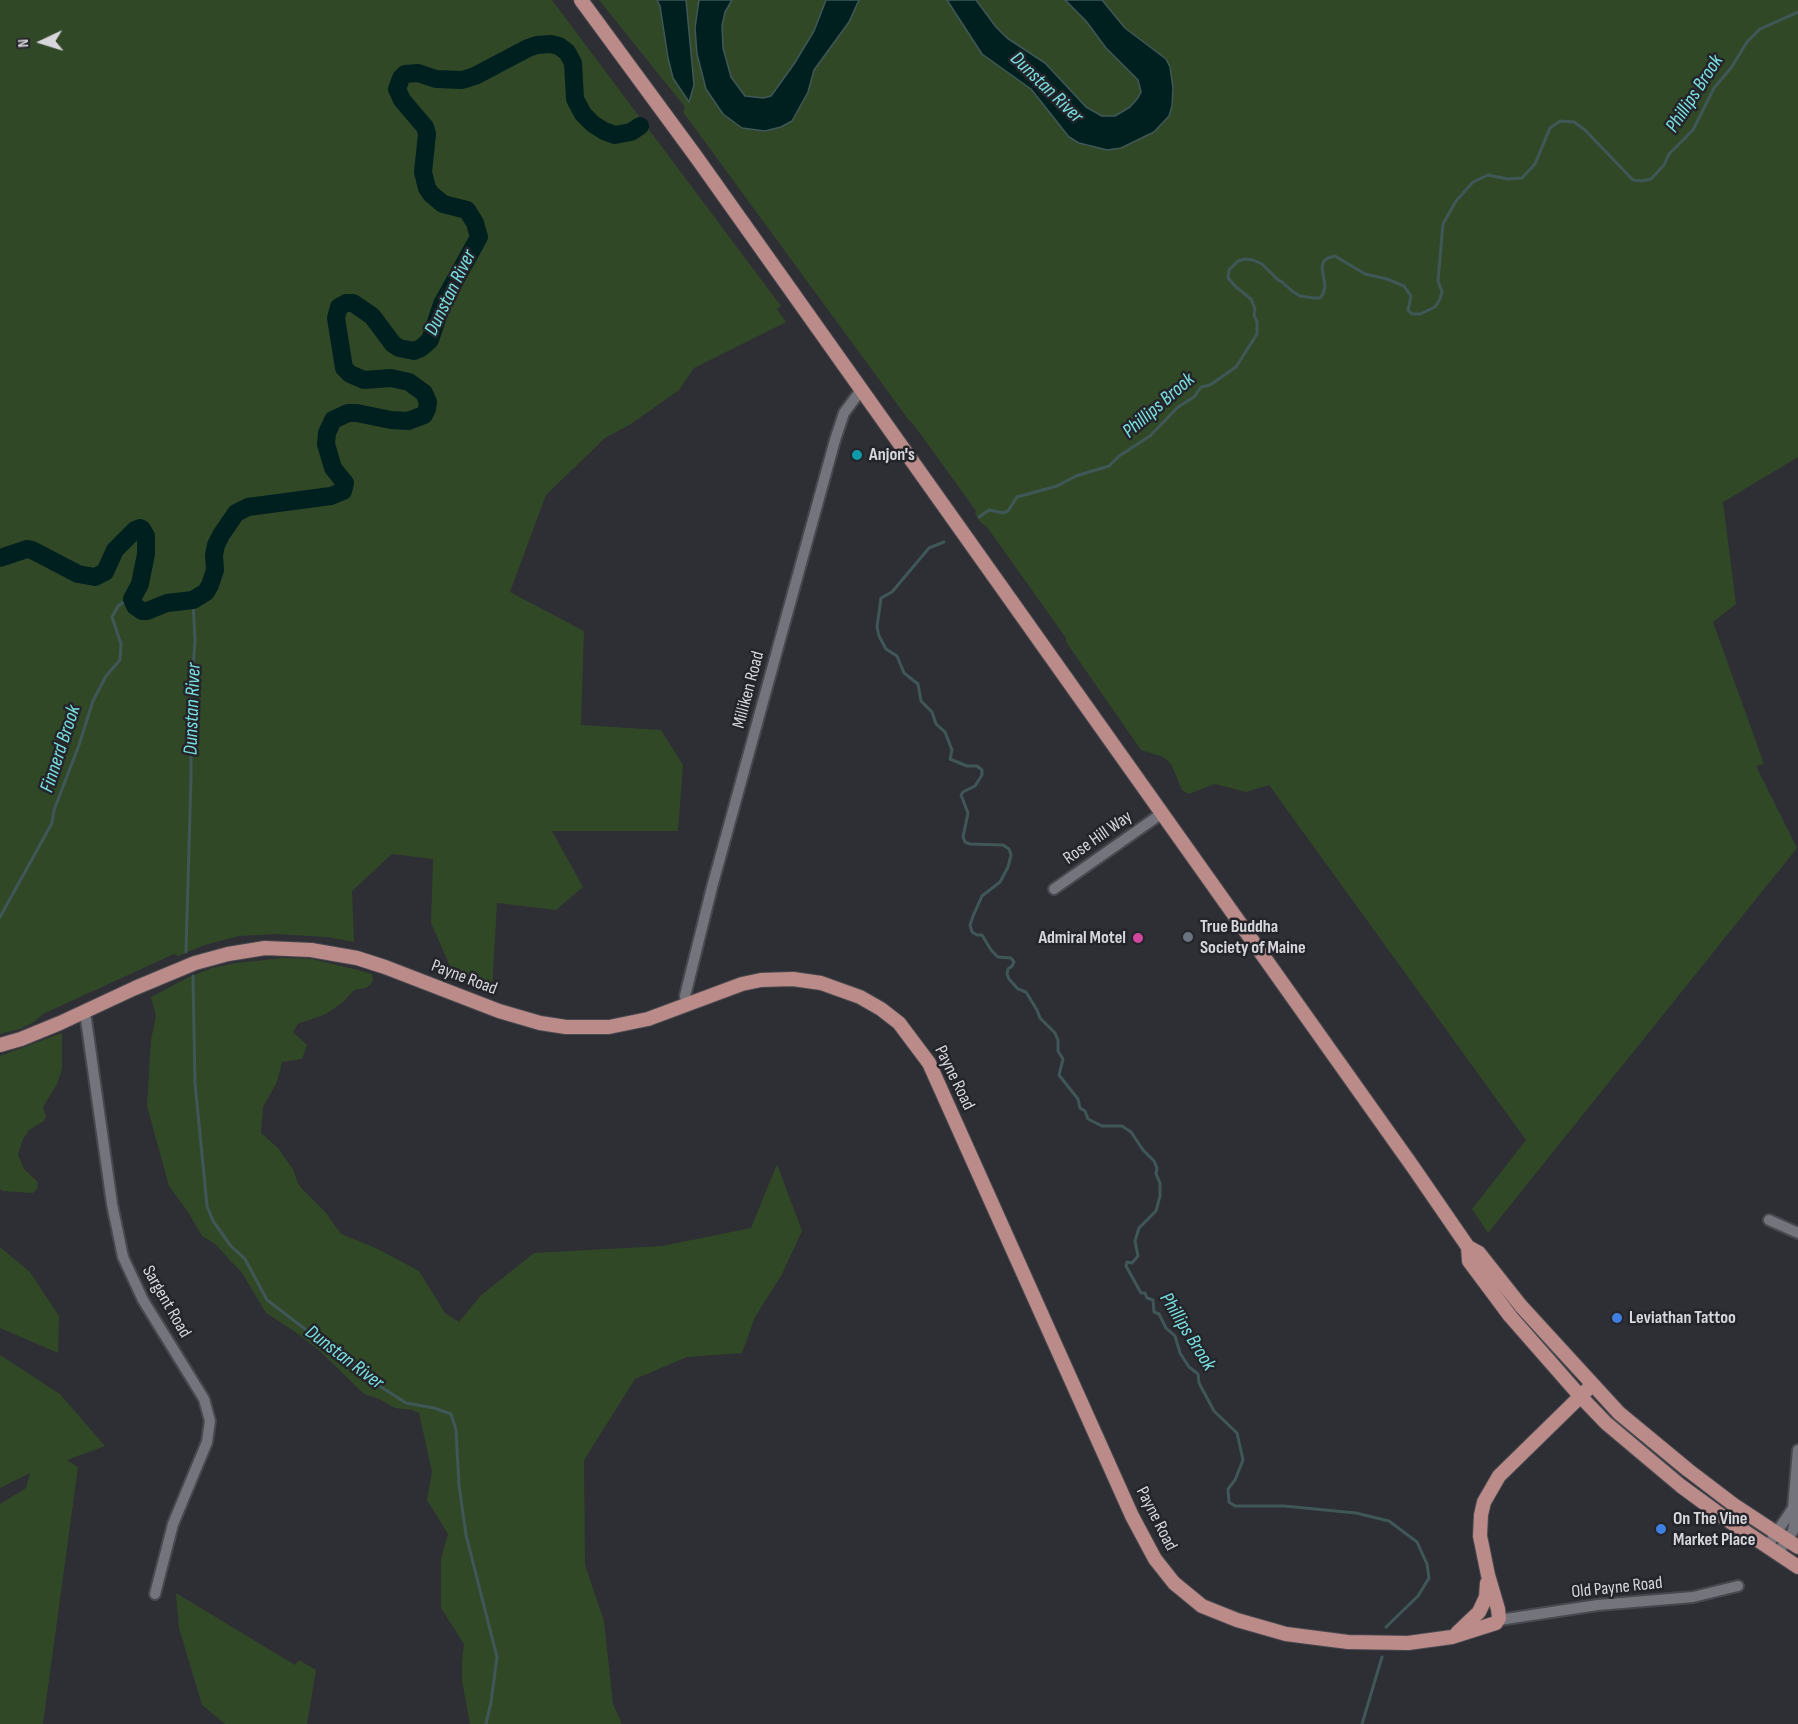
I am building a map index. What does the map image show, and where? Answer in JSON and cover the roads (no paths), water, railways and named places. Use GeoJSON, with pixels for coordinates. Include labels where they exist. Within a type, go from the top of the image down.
{"type":"FeatureCollection","features":[{"type":"Feature","properties":{"kind":"main road"},"geometry":{"type":"LineString","coordinates":[[581,0],[697,158],[1468,1247],[1479,1253],[1521,1306],[1619,1413],[1688,1470],[1787,1540]]}},
{"type":"Feature","properties":{"kind":"main road","name":"Payne Road"},"geometry":{"type":"LineString","coordinates":[[0,1045],[32,1035],[195,963],[237,952],[265,948],[311,950],[357,958],[499,1011],[552,1026],[590,1028],[621,1025],[648,1019],[751,982],[776,979],[802,980],[828,985],[860,997],[887,1014],[906,1031],[934,1073],[1143,1538],[1161,1568],[1185,1593],[1209,1609],[1237,1620],[1264,1629],[1304,1637],[1382,1643],[1429,1641],[1491,1626],[1499,1620]]}},
{"type":"Feature","properties":{"kind":"main road"},"geometry":{"type":"LineString","coordinates":[[1468,1247],[1469,1261],[1504,1307],[1606,1423],[1681,1486],[1798,1567]]}},
{"type":"Feature","properties":{"kind":"main road"},"geometry":{"type":"LineString","coordinates":[[1499,1620],[1481,1545],[1481,1515],[1488,1492],[1508,1467],[1592,1385]]}},
{"type":"Feature","properties":{"kind":"main road"},"geometry":{"type":"LineString","coordinates":[[1452,1637],[1469,1624],[1479,1612],[1486,1597],[1488,1575]]}},
{"type":"Feature","properties":{"kind":"street","name":"Milliken Road"},"geometry":{"type":"LineString","coordinates":[[687,1005],[685,996],[712,887],[835,440],[844,413],[861,390]]}},
{"type":"Feature","properties":{"kind":"street","name":"Rose Hill Way"},"geometry":{"type":"LineString","coordinates":[[1054,889],[1161,814]]}},
{"type":"Feature","properties":{"kind":"street","name":"Sargent Road"},"geometry":{"type":"LineString","coordinates":[[85,1012],[112,1204],[123,1257],[143,1300],[204,1399],[210,1421],[210,1433],[203,1453],[173,1524],[155,1594]]}},
{"type":"Feature","properties":{"kind":"street"},"geometry":{"type":"LineString","coordinates":[[1768,1220],[1798,1233]]}},
{"type":"Feature","properties":{"kind":"street"},"geometry":{"type":"LineString","coordinates":[[1772,1550],[1787,1540],[1793,1531],[1796,1515],[1793,1508],[1798,1450]]}},
{"type":"Feature","properties":{"kind":"street","name":"Old Payne Road"},"geometry":{"type":"LineString","coordinates":[[1499,1620],[1598,1605],[1693,1597],[1738,1586]]}},
{"type":"Feature","properties":{"kind":"water"},"geometry":{"type":"Polygon","coordinates":[[[657,0],[686,0],[694,85],[689,102],[673,78],[657,0]]]}},
{"type":"Feature","properties":{"kind":"water"},"geometry":{"type":"Polygon","coordinates":[[[699,0],[732,0],[725,12],[722,26],[723,48],[731,77],[745,96],[763,98],[771,96],[794,64],[814,31],[826,0],[859,0],[849,22],[814,70],[808,92],[792,121],[781,127],[765,131],[742,128],[723,114],[706,89],[697,54],[695,28],[699,0]]]}},
{"type":"Feature","properties":{"kind":"water"},"geometry":{"type":"Polygon","coordinates":[[[947,0],[976,0],[1007,38],[1045,63],[1086,107],[1102,116],[1115,116],[1130,107],[1138,98],[1141,92],[1138,80],[1106,48],[1086,21],[1065,0],[1102,0],[1125,28],[1166,59],[1170,67],[1173,88],[1169,116],[1154,132],[1121,148],[1107,150],[1079,143],[1069,137],[1031,89],[982,54],[947,0]]]}},
{"type":"Feature","properties":{"kind":"waterway","name":"Phillips Brook"},"geometry":{"type":"LineString","coordinates":[[979,517],[989,510],[1003,513],[1008,511],[1017,497],[1057,486],[1076,476],[1109,466],[1119,456],[1150,436],[1178,407],[1194,397],[1201,387],[1210,385],[1236,367],[1257,334],[1255,309],[1251,299],[1228,278],[1229,270],[1238,261],[1245,259],[1262,264],[1277,279],[1300,296],[1320,298],[1325,287],[1322,267],[1324,261],[1335,256],[1365,274],[1404,286],[1411,296],[1408,310],[1412,314],[1420,314],[1435,307],[1440,299],[1442,292],[1438,281],[1443,224],[1456,201],[1473,182],[1488,175],[1508,179],[1522,178],[1535,164],[1550,128],[1560,121],[1574,122],[1585,130],[1633,180],[1651,179],[1664,165],[1669,154],[1693,130],[1714,88],[1731,68],[1747,42],[1760,29],[1798,12]]}},
{"type":"Feature","properties":{"kind":"waterway","name":"Dunstan River"},"geometry":{"type":"LineString","coordinates":[[0,558],[27,549],[78,574],[95,577],[105,572],[115,550],[135,530],[140,528],[146,536],[146,554],[140,584],[132,599],[135,606],[142,611],[147,611],[167,603],[193,600],[206,592],[210,585],[215,570],[216,545],[236,513],[248,507],[331,496],[343,491],[345,483],[333,468],[326,444],[327,433],[333,420],[348,413],[408,421],[424,415],[428,402],[424,393],[409,382],[391,378],[364,380],[350,374],[344,368],[336,318],[339,307],[346,303],[353,303],[372,316],[393,344],[399,348],[414,351],[421,348],[430,340],[442,304],[479,237],[475,223],[467,210],[443,204],[427,188],[423,172],[427,134],[425,127],[402,100],[397,89],[405,74],[418,73],[436,79],[462,80],[475,76],[528,48],[551,44],[567,52],[573,63],[575,99],[583,114],[593,124],[615,135],[631,132],[640,126]]}},
{"type":"Feature","properties":{"kind":"waterway","name":"Phillips Brook"},"geometry":{"type":"LineString","coordinates":[[944,542],[929,548],[892,592],[881,598],[877,627],[886,649],[897,656],[904,673],[918,684],[921,701],[932,712],[936,724],[945,732],[952,750],[950,759],[967,766],[977,766],[982,770],[982,775],[975,786],[961,795],[968,813],[963,837],[965,842],[1003,845],[1009,849],[1011,855],[1000,882],[982,896],[970,925],[972,932],[982,935],[998,957],[1011,958],[1014,962],[1008,969],[1009,979],[1018,989],[1026,992],[1040,1018],[1055,1033],[1058,1040],[1058,1051],[1063,1059],[1059,1075],[1078,1099],[1080,1108],[1085,1111],[1088,1119],[1102,1126],[1122,1126],[1131,1132],[1154,1161],[1160,1183],[1160,1196],[1156,1211],[1139,1228],[1135,1241],[1138,1256],[1132,1263],[1127,1262],[1126,1266],[1141,1293],[1145,1293],[1147,1298],[1153,1300],[1154,1312],[1159,1314],[1166,1328],[1175,1336],[1180,1353],[1189,1367],[1198,1374],[1199,1383],[1214,1411],[1237,1433],[1243,1460],[1235,1480],[1228,1489],[1229,1502],[1235,1506],[1284,1506],[1356,1513],[1389,1521],[1417,1542],[1427,1564],[1429,1578],[1418,1596],[1386,1627]]}},
{"type":"Feature","properties":{"kind":"waterway","name":"Finnerd Brook"},"geometry":{"type":"LineString","coordinates":[[0,917],[52,823],[54,810],[93,701],[106,676],[120,660],[121,644],[112,617],[118,606],[133,596]]}},
{"type":"Feature","properties":{"kind":"waterway","name":"Dunstan River"},"geometry":{"type":"LineString","coordinates":[[186,952],[191,701],[195,640],[193,600]]}},
{"type":"Feature","properties":{"kind":"waterway","name":"Dunstan River"},"geometry":{"type":"LineString","coordinates":[[193,976],[195,1083],[207,1206],[213,1221],[231,1246],[245,1259],[267,1300],[381,1387],[406,1403],[451,1414],[456,1430],[459,1485],[466,1535],[497,1657],[486,1724]]}},
{"type":"Feature","properties":{"kind":"waterway","name":"Phillips Brook"},"geometry":{"type":"LineString","coordinates":[[1362,1724],[1382,1657]]}},
{"type":"Feature","properties":{"kind":"place","name":"Anjon's"},"geometry":{"type":"Point","coordinates":[857,455]}},
{"type":"Feature","properties":{"kind":"place","name":"True Buddha Society of Maine"},"geometry":{"type":"Point","coordinates":[1188,937]}},
{"type":"Feature","properties":{"kind":"place","name":"Admiral Motel"},"geometry":{"type":"Point","coordinates":[1138,938]}},
{"type":"Feature","properties":{"kind":"place","name":"Leviathan Tattoo"},"geometry":{"type":"Point","coordinates":[1617,1318]}},
{"type":"Feature","properties":{"kind":"place","name":"On The Vine Market Place"},"geometry":{"type":"Point","coordinates":[1661,1529]}}]}
